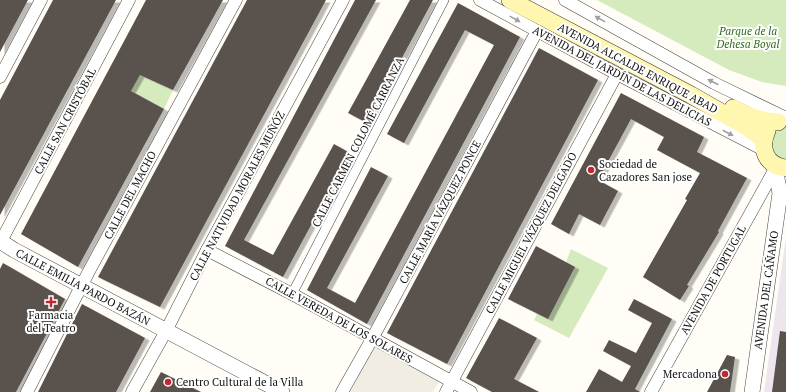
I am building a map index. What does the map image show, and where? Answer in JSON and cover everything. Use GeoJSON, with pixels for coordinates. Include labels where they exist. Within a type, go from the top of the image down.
{"type":"FeatureCollection","features":[{"type":"Feature","properties":{"kind":"main road","name":"AVENIDA ALCALDE ENRIQUE ABAD"},"geometry":{"type":"LineString","coordinates":[[510,0],[691,95],[747,127],[764,145],[767,156],[781,168]]}},
{"type":"Feature","properties":{"kind":"main road","name":"AVENIDA ALCALDE ENRIQUE ABAD"},"geometry":{"type":"LineString","coordinates":[[529,0],[748,116],[763,121],[783,120]]}},
{"type":"Feature","properties":{"kind":"main road"},"geometry":{"type":"LineString","coordinates":[[764,145],[767,131],[783,120]]}},
{"type":"Feature","properties":{"kind":"street"},"geometry":{"type":"LineString","coordinates":[[0,78],[41,0]]}},
{"type":"Feature","properties":{"kind":"street","name":"CALLE SAN CRISTÓBAL"},"geometry":{"type":"LineString","coordinates":[[0,242],[129,0]]}},
{"type":"Feature","properties":{"kind":"street","name":"CALLE DEL MACHO"},"geometry":{"type":"LineString","coordinates":[[27,392],[82,285],[236,0]]}},
{"type":"Feature","properties":{"kind":"street","name":"CALLE NATIVIDAD MORALES MUÑÓZ"},"geometry":{"type":"LineString","coordinates":[[132,392],[166,331],[207,250],[343,0]]}},
{"type":"Feature","properties":{"kind":"street","name":"CALLE CARMEN COLOMÉ CARRANZA"},"geometry":{"type":"LineString","coordinates":[[292,294],[444,0]]}},
{"type":"Feature","properties":{"kind":"street","name":"AVENIDA DEL JARDÍN DE LAS DELICIAS"},"geometry":{"type":"LineString","coordinates":[[480,0],[617,74],[764,145]]}},
{"type":"Feature","properties":{"kind":"street","name":"AVENIDA ALCALDE ENRIQUE ABAD"},"geometry":{"type":"LineString","coordinates":[[565,0],[783,120]]}},
{"type":"Feature","properties":{"kind":"street","name":"CALLE MARÍA VÁZQUEZ PONCE"},"geometry":{"type":"LineString","coordinates":[[342,392],[537,31]]}},
{"type":"Feature","properties":{"kind":"street","name":"CALLE MIGUEL VÁZQUEZ DELGADO"},"geometry":{"type":"LineString","coordinates":[[449,387],[617,74]]}},
{"type":"Feature","properties":{"kind":"street","name":"AVENIDA DE PORTUGAL"},"geometry":{"type":"LineString","coordinates":[[651,392],[781,168]]}},
{"type":"Feature","properties":{"kind":"street","name":"AVENIDA DEL CÁÑAMO"},"geometry":{"type":"LineString","coordinates":[[752,392],[780,193],[781,168]]}},
{"type":"Feature","properties":{"kind":"street","name":"CALLE EMILIA PARDO BAZÁN"},"geometry":{"type":"LineString","coordinates":[[0,242],[282,392]]}},
{"type":"Feature","properties":{"kind":"street","name":"CALLE VEREDA DE LOS SOLARES"},"geometry":{"type":"LineString","coordinates":[[207,250],[372,338],[449,387],[471,392]]}},
{"type":"Feature","properties":{"kind":"shaded area"},"geometry":{"type":"Polygon","coordinates":[[[786,237],[786,392],[764,392],[786,237]]]}},
{"type":"Feature","properties":{"kind":"shaded area"},"geometry":{"type":"Polygon","coordinates":[[[378,347],[440,380],[433,392],[350,392],[374,348],[378,347]]]}},
{"type":"Feature","properties":{"kind":"green space","name":"Parque de la Dehesa Boyal"},"geometry":{"type":"Polygon","coordinates":[[[597,0],[786,0],[786,86],[762,82],[729,70],[597,0]]]}},
{"type":"Feature","properties":{"kind":"green space"},"geometry":{"type":"Polygon","coordinates":[[[140,75],[173,90],[164,109],[131,91],[140,75]]]}},
{"type":"Feature","properties":{"kind":"green space"},"geometry":{"type":"Polygon","coordinates":[[[786,126],[786,159],[778,157],[774,154],[770,139],[776,130],[786,126]]]}},
{"type":"Feature","properties":{"kind":"green space"},"geometry":{"type":"Polygon","coordinates":[[[571,249],[608,268],[569,338],[534,320],[537,314],[548,319],[575,267],[566,262],[571,249]]]}},
{"type":"Feature","properties":{"kind":"building"},"geometry":{"type":"Polygon","coordinates":[[[0,0],[28,0],[0,52],[0,0]]]}},
{"type":"Feature","properties":{"kind":"building"},"geometry":{"type":"Polygon","coordinates":[[[53,0],[116,0],[0,215],[0,100],[53,0]]]}},
{"type":"Feature","properties":{"kind":"building"},"geometry":{"type":"Polygon","coordinates":[[[146,0],[223,0],[173,90],[140,75],[131,91],[164,109],[78,267],[21,234],[146,0]]]}},
{"type":"Feature","properties":{"kind":"building"},"geometry":{"type":"Polygon","coordinates":[[[247,0],[326,0],[160,307],[98,277],[247,0]]]}},
{"type":"Feature","properties":{"kind":"building"},"geometry":{"type":"Polygon","coordinates":[[[355,0],[376,0],[244,240],[273,255],[334,144],[350,153],[283,277],[225,246],[355,0]]]}},
{"type":"Feature","properties":{"kind":"building"},"geometry":{"type":"Polygon","coordinates":[[[410,0],[433,0],[367,123],[348,113],[410,0]]]}},
{"type":"Feature","properties":{"kind":"building"},"geometry":{"type":"Polygon","coordinates":[[[458,3],[520,37],[367,324],[307,290],[371,167],[388,176],[327,288],[355,303],[494,45],[465,30],[404,143],[387,134],[458,3]]]}},
{"type":"Feature","properties":{"kind":"building"},"geometry":{"type":"Polygon","coordinates":[[[539,48],[598,80],[447,364],[387,333],[539,48]]]}},
{"type":"Feature","properties":{"kind":"building"},"geometry":{"type":"Polygon","coordinates":[[[621,93],[704,137],[697,152],[747,178],[718,231],[719,232],[687,285],[689,286],[680,300],[643,277],[687,200],[685,199],[700,173],[657,150],[664,137],[631,119],[598,180],[618,191],[600,225],[579,214],[569,234],[551,224],[621,93]]]}},
{"type":"Feature","properties":{"kind":"building"},"geometry":{"type":"Polygon","coordinates":[[[536,246],[575,267],[548,319],[508,299],[536,246]]]}},
{"type":"Feature","properties":{"kind":"building"},"geometry":{"type":"Polygon","coordinates":[[[3,263],[65,299],[16,392],[0,392],[0,269],[3,263]]]}},
{"type":"Feature","properties":{"kind":"building"},"geometry":{"type":"Polygon","coordinates":[[[634,299],[672,319],[635,389],[640,392],[586,392],[599,369],[622,382],[631,366],[603,351],[609,340],[636,353],[652,323],[628,310],[634,299]]]}},
{"type":"Feature","properties":{"kind":"building"},"geometry":{"type":"Polygon","coordinates":[[[82,304],[145,338],[116,392],[38,392],[82,304]]]}},
{"type":"Feature","properties":{"kind":"building"},"geometry":{"type":"Polygon","coordinates":[[[499,318],[537,338],[514,379],[539,392],[492,392],[466,378],[499,318]]]}},
{"type":"Feature","properties":{"kind":"building"},"geometry":{"type":"Polygon","coordinates":[[[780,331],[786,332],[786,392],[772,392],[780,331]]]}},
{"type":"Feature","properties":{"kind":"building","name":"Mercadona"},"geometry":{"type":"Polygon","coordinates":[[[727,355],[735,357],[730,392],[707,392],[727,355]]]}},
{"type":"Feature","properties":{"kind":"building","name":"Centro Cultural de la Villa"},"geometry":{"type":"Polygon","coordinates":[[[161,372],[201,392],[150,392],[161,372]]]}},
{"type":"Feature","properties":{"kind":"place","name":"Sociedad de Cazadores San jose"},"geometry":{"type":"Point","coordinates":[591,170]}},
{"type":"Feature","properties":{"kind":"place","name":"Farmacia del Teatro"},"geometry":{"type":"Point","coordinates":[51,302]}},
{"type":"Feature","properties":{"kind":"place","name":"Mercadona"},"geometry":{"type":"Point","coordinates":[725,374]}},
{"type":"Feature","properties":{"kind":"place","name":"Centro Cultural de la Villa"},"geometry":{"type":"Point","coordinates":[168,382]}}]}
